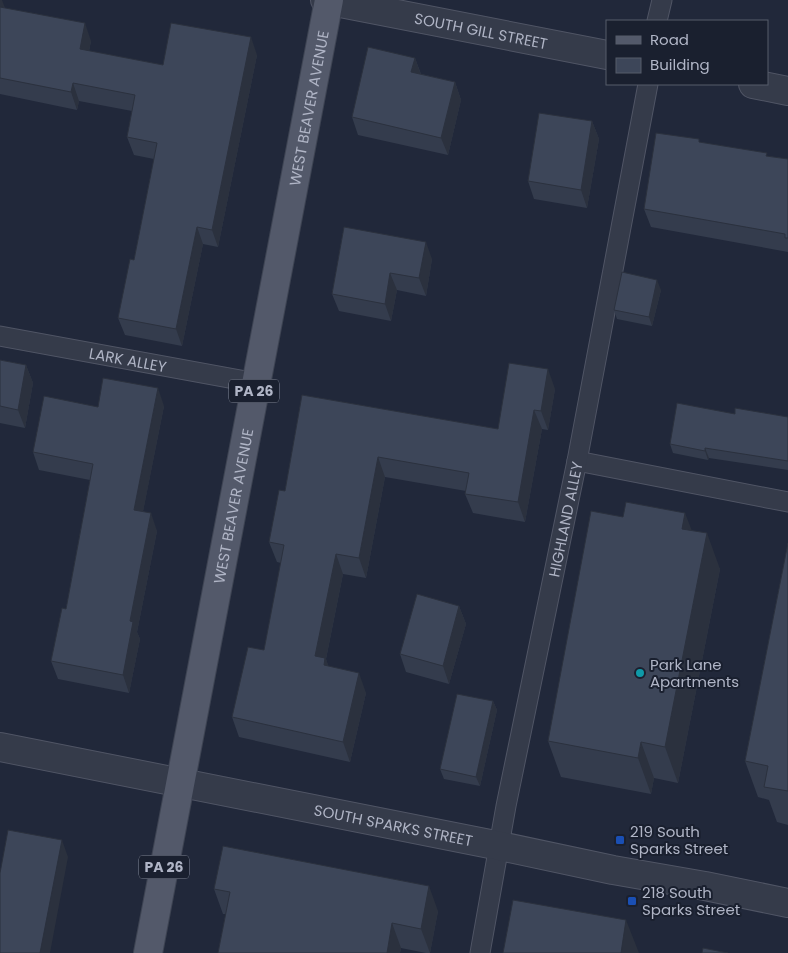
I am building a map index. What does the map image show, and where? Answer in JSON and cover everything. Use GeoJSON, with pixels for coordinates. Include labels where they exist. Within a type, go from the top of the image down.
{"type":"FeatureCollection","features":[{"type":"Feature","properties":{"kind":"main road","name":"WEST BEAVER AVENUE"},"geometry":{"type":"LineString","coordinates":[[148,953],[327,0]]}},
{"type":"Feature","properties":{"kind":"street","name":"SOUTH GILL STREET"},"geometry":{"type":"LineString","coordinates":[[327,0],[606,55]]}},
{"type":"Feature","properties":{"kind":"street"},"geometry":{"type":"LineString","coordinates":[[758,85],[788,91]]}},
{"type":"Feature","properties":{"kind":"street","name":"SOUTH SPARKS STREET"},"geometry":{"type":"LineString","coordinates":[[0,746],[613,870],[788,903]]}},
{"type":"Feature","properties":{"kind":"lane"},"geometry":{"type":"LineString","coordinates":[[657,20],[662,0]]}},
{"type":"Feature","properties":{"kind":"lane","name":"HIGHLAND ALLEY"},"geometry":{"type":"LineString","coordinates":[[480,953],[506,806],[577,461],[648,85]]}},
{"type":"Feature","properties":{"kind":"lane","name":"LARK ALLEY"},"geometry":{"type":"LineString","coordinates":[[0,336],[256,383]]}},
{"type":"Feature","properties":{"kind":"lane"},"geometry":{"type":"LineString","coordinates":[[577,461],[788,502]]}},
{"type":"Feature","properties":{"kind":"building"},"geometry":{"type":"Polygon","coordinates":[[[0,7],[85,23],[80,49],[163,65],[171,23],[251,37],[212,230],[197,227],[176,329],[118,318],[130,259],[134,260],[157,143],[127,137],[135,95],[73,83],[71,92],[0,78],[0,7]]]}},
{"type":"Feature","properties":{"kind":"building"},"geometry":{"type":"Polygon","coordinates":[[[368,47],[415,58],[411,72],[455,82],[441,138],[352,117],[368,47]]]}},
{"type":"Feature","properties":{"kind":"building"},"geometry":{"type":"Polygon","coordinates":[[[539,113],[592,121],[581,190],[528,181],[539,113]]]}},
{"type":"Feature","properties":{"kind":"building"},"geometry":{"type":"Polygon","coordinates":[[[656,133],[699,139],[699,142],[767,153],[766,156],[788,159],[788,238],[785,238],[785,234],[644,209],[656,133]]]}},
{"type":"Feature","properties":{"kind":"building"},"geometry":{"type":"Polygon","coordinates":[[[344,227],[426,242],[419,278],[390,273],[385,304],[332,294],[344,227]]]}},
{"type":"Feature","properties":{"kind":"building"},"geometry":{"type":"Polygon","coordinates":[[[622,272],[657,280],[649,317],[614,310],[622,272]]]}},
{"type":"Feature","properties":{"kind":"building"},"geometry":{"type":"Polygon","coordinates":[[[0,360],[26,365],[18,410],[0,406],[0,360]]]}},
{"type":"Feature","properties":{"kind":"building"},"geometry":{"type":"Polygon","coordinates":[[[509,363],[548,369],[541,411],[534,410],[518,502],[465,494],[469,473],[378,457],[359,558],[336,554],[315,656],[325,658],[324,665],[359,673],[343,742],[232,717],[248,647],[264,650],[284,545],[269,542],[279,490],[285,491],[302,395],[498,429],[509,363]]]}},
{"type":"Feature","properties":{"kind":"building"},"geometry":{"type":"Polygon","coordinates":[[[103,378],[158,388],[134,510],[151,513],[130,621],[133,622],[123,675],[51,661],[62,608],[66,609],[93,464],[33,452],[44,396],[98,407],[103,378]]]}},
{"type":"Feature","properties":{"kind":"building"},"geometry":{"type":"Polygon","coordinates":[[[677,403],[735,414],[735,408],[788,417],[788,461],[705,448],[705,451],[670,444],[677,403]]]}},
{"type":"Feature","properties":{"kind":"building","name":"Park Lane Apartments"},"geometry":{"type":"Polygon","coordinates":[[[626,502],[685,513],[682,529],[707,533],[665,747],[641,742],[638,758],[548,741],[591,511],[623,517],[626,502]]]}},
{"type":"Feature","properties":{"kind":"building"},"geometry":{"type":"Polygon","coordinates":[[[788,543],[788,791],[764,787],[768,766],[745,761],[788,543]]]}},
{"type":"Feature","properties":{"kind":"building"},"geometry":{"type":"Polygon","coordinates":[[[417,594],[459,606],[443,666],[400,654],[417,594]]]}},
{"type":"Feature","properties":{"kind":"building"},"geometry":{"type":"Polygon","coordinates":[[[457,694],[493,701],[476,777],[440,769],[457,694]]]}},
{"type":"Feature","properties":{"kind":"building"},"geometry":{"type":"Polygon","coordinates":[[[8,830],[62,840],[40,953],[0,953],[0,873],[8,830]]]}},
{"type":"Feature","properties":{"kind":"building"},"geometry":{"type":"Polygon","coordinates":[[[223,846],[429,886],[421,929],[392,923],[387,953],[218,953],[230,892],[214,889],[223,846]]]}},
{"type":"Feature","properties":{"kind":"building"},"geometry":{"type":"Polygon","coordinates":[[[513,900],[626,920],[621,953],[503,953],[513,900]]]}},
{"type":"Feature","properties":{"kind":"building"},"geometry":{"type":"Polygon","coordinates":[[[703,948],[728,953],[702,953],[703,948]]]}},
{"type":"Feature","properties":{"kind":"place","name":"Park Lane Apartments"},"geometry":{"type":"Point","coordinates":[640,673]}},
{"type":"Feature","properties":{"kind":"place","name":"219 South Sparks Street"},"geometry":{"type":"Point","coordinates":[620,840]}},
{"type":"Feature","properties":{"kind":"place","name":"218 South Sparks Street"},"geometry":{"type":"Point","coordinates":[632,901]}}]}
